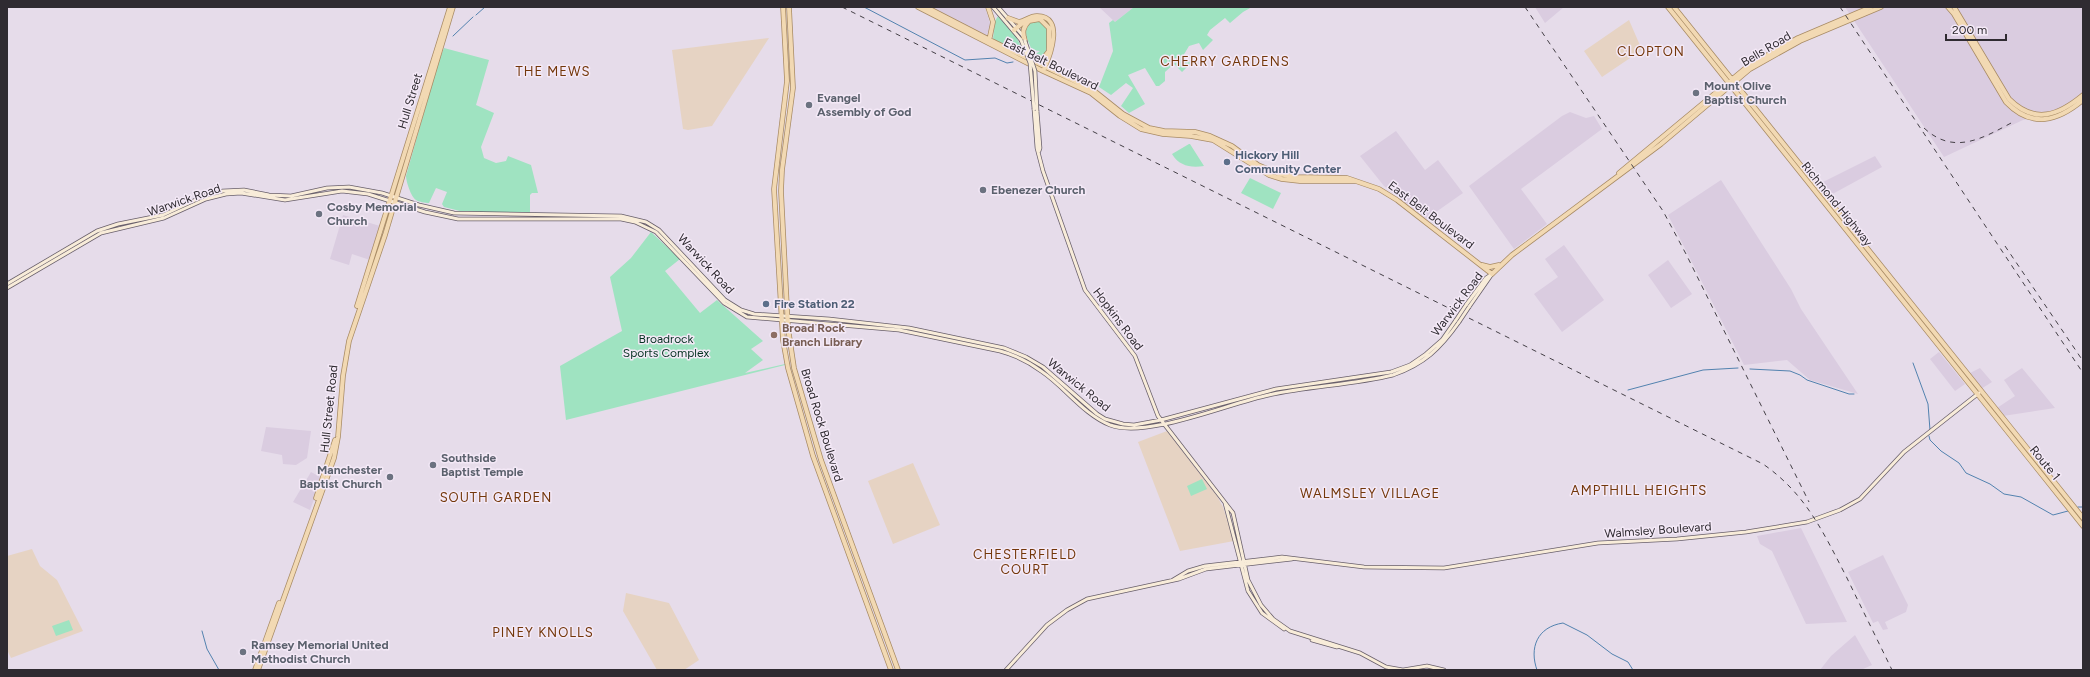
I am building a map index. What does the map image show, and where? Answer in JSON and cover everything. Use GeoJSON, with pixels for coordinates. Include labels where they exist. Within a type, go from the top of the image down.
{"type":"FeatureCollection","features":[{"type":"Feature","properties":{"kind":"main road","name":"Hull Street"},"geometry":{"type":"LineString","coordinates":[[390,198],[450,7]]}},
{"type":"Feature","properties":{"kind":"main road","name":"Hull Street"},"geometry":{"type":"LineString","coordinates":[[411,148],[453,7]]}},
{"type":"Feature","properties":{"kind":"main road","name":"Broad Rock Boulevard"},"geometry":{"type":"LineString","coordinates":[[783,7],[787,81],[774,189],[781,316],[788,368],[813,456],[891,670]]}},
{"type":"Feature","properties":{"kind":"main road","name":"Broad Rock Boulevard"},"geometry":{"type":"LineString","coordinates":[[789,7],[793,88],[782,170],[781,191],[787,316],[794,368],[820,460],[898,670]]}},
{"type":"Feature","properties":{"kind":"main road","name":"East Belt Boulevard"},"geometry":{"type":"LineString","coordinates":[[918,7],[1043,68],[1097,97],[1120,116],[1141,129],[1162,134],[1205,138],[1221,144],[1269,175],[1282,179],[1300,181],[1354,181]]}},
{"type":"Feature","properties":{"kind":"main road","name":"East Belt Boulevard"},"geometry":{"type":"LineString","coordinates":[[926,7],[989,42],[1098,93],[1123,114],[1149,128],[1206,134],[1219,139],[1258,165],[1279,174],[1296,177],[1347,178],[1373,186],[1386,192],[1492,274]]}},
{"type":"Feature","properties":{"kind":"main road"},"geometry":{"type":"LineString","coordinates":[[988,7],[993,22],[989,42]]}},
{"type":"Feature","properties":{"kind":"main road","name":"Hopkins Road"},"geometry":{"type":"LineString","coordinates":[[993,7],[1016,29]]}},
{"type":"Feature","properties":{"kind":"main road","name":"Hopkins Road"},"geometry":{"type":"LineString","coordinates":[[998,7],[1008,18],[1023,40],[1030,63],[1036,110],[1037,148],[1043,171],[1085,290],[1136,358],[1153,405],[1161,420],[1225,503],[1233,522],[1250,595],[1262,613],[1274,623],[1302,637],[1353,651],[1386,667],[1400,670],[1427,666],[1444,670]]}},
{"type":"Feature","properties":{"kind":"main road","name":"Richmond Highway"},"geometry":{"type":"LineString","coordinates":[[1668,7],[1730,82],[1979,394],[1991,413]]}},
{"type":"Feature","properties":{"kind":"main road","name":"Richmond Highway"},"geometry":{"type":"LineString","coordinates":[[1674,7],[1730,82]]}},
{"type":"Feature","properties":{"kind":"main road","name":"Bells Road"},"geometry":{"type":"LineString","coordinates":[[1492,274],[1501,264],[1617,175],[1624,167],[1754,62],[1798,38],[1871,7]]}},
{"type":"Feature","properties":{"kind":"main road","name":"Bells Road"},"geometry":{"type":"LineString","coordinates":[[1730,82],[1753,67],[1800,41],[1881,7]]}},
{"type":"Feature","properties":{"kind":"main road"},"geometry":{"type":"LineString","coordinates":[[1948,7],[1970,36]]}},
{"type":"Feature","properties":{"kind":"main road"},"geometry":{"type":"LineString","coordinates":[[1954,7],[2011,107],[2023,115],[2040,120],[2060,116],[2083,100]]}},
{"type":"Feature","properties":{"kind":"main road"},"geometry":{"type":"LineString","coordinates":[[1008,18],[1019,22],[1039,16],[1050,22],[1053,28],[1054,38],[1043,68]]}},
{"type":"Feature","properties":{"kind":"main road"},"geometry":{"type":"LineString","coordinates":[[1016,29],[1029,18]]}},
{"type":"Feature","properties":{"kind":"main road"},"geometry":{"type":"LineString","coordinates":[[1023,40],[1023,32],[1027,22],[1036,19],[1044,21],[1048,25],[1050,31],[1050,65],[1055,72]]}},
{"type":"Feature","properties":{"kind":"main road"},"geometry":{"type":"LineString","coordinates":[[1032,61],[1042,60],[1050,52]]}},
{"type":"Feature","properties":{"kind":"main road"},"geometry":{"type":"LineString","coordinates":[[1998,85],[2015,104],[2035,114],[2057,113],[2083,95]]}},
{"type":"Feature","properties":{"kind":"main road","name":"Hull Street Road"},"geometry":{"type":"LineString","coordinates":[[258,670],[334,458],[338,437],[343,376],[349,341],[411,148]]}},
{"type":"Feature","properties":{"kind":"main road"},"geometry":{"type":"LineString","coordinates":[[1239,151],[1242,157]]}},
{"type":"Feature","properties":{"kind":"main road","name":"Warwick Road"},"geometry":{"type":"LineString","coordinates":[[7,284],[97,231],[118,224],[163,215],[216,192],[237,190],[276,196],[291,196],[327,188],[349,186],[390,198],[425,212],[458,219],[621,219],[635,222],[656,232],[664,238],[730,308],[747,317],[788,322],[899,330],[1000,351],[1014,356],[1041,370],[1090,413],[1110,425],[1134,429],[1164,424],[1267,395],[1392,375],[1409,369],[1428,358],[1442,346],[1486,278],[1492,274]]}},
{"type":"Feature","properties":{"kind":"main road","name":"Warwick Road"},"geometry":{"type":"LineString","coordinates":[[7,288],[101,233],[164,218],[206,199],[220,195],[241,194],[285,200],[342,191],[390,198]]}},
{"type":"Feature","properties":{"kind":"main road","name":"Hull Street Road"},"geometry":{"type":"LineString","coordinates":[[255,670],[333,450],[340,376],[345,348],[390,198]]}},
{"type":"Feature","properties":{"kind":"main road","name":"Warwick Road"},"geometry":{"type":"LineString","coordinates":[[395,200],[454,213],[621,216],[637,219],[646,222],[667,236],[729,303],[741,310],[754,314],[909,328],[1004,348],[1026,357],[1043,367],[1105,419],[1134,425],[1161,420],[1276,389],[1391,372],[1410,365],[1426,354],[1442,340],[1457,321]]}},
{"type":"Feature","properties":{"kind":"main road"},"geometry":{"type":"LineString","coordinates":[[1480,264],[1490,267],[1501,264]]}},
{"type":"Feature","properties":{"kind":"main road","name":"Richmond Highway"},"geometry":{"type":"LineString","coordinates":[[1979,394],[1997,412]]}},
{"type":"Feature","properties":{"kind":"main road","name":"Walmsley Boulevard"},"geometry":{"type":"LineString","coordinates":[[1006,670],[1038,633],[1074,605],[1087,599],[1173,580],[1206,569],[1242,563],[1292,559],[1364,567],[1444,568],[1598,544],[1676,539],[1746,532],[1807,522],[1833,513],[1860,499],[1904,452],[1979,394]]}},
{"type":"Feature","properties":{"kind":"main road","name":"Route 1"},"geometry":{"type":"LineString","coordinates":[[1997,412],[2083,518]]}},
{"type":"Feature","properties":{"kind":"main road","name":"Route 1"},"geometry":{"type":"LineString","coordinates":[[1991,413],[2083,526]]}},
{"type":"Feature","properties":{"kind":"shaded area"},"geometry":{"type":"Polygon","coordinates":[[[931,7],[985,7],[990,23],[987,36],[931,7]]]}},
{"type":"Feature","properties":{"kind":"shaded area"},"geometry":{"type":"Polygon","coordinates":[[[1099,7],[1134,7],[1115,22],[1099,7]]]}},
{"type":"Feature","properties":{"kind":"shaded area"},"geometry":{"type":"Polygon","coordinates":[[[1535,7],[1564,7],[1545,23],[1535,7]]]}},
{"type":"Feature","properties":{"kind":"shaded area"},"geometry":{"type":"Polygon","coordinates":[[[1845,7],[2083,7],[2083,93],[2065,108],[2023,120],[1944,157],[1845,7]]]}},
{"type":"Feature","properties":{"kind":"shaded area"},"geometry":{"type":"Polygon","coordinates":[[[1629,20],[1642,50],[1602,77],[1584,51],[1629,20]]]}},
{"type":"Feature","properties":{"kind":"shaded area"},"geometry":{"type":"Polygon","coordinates":[[[769,38],[712,126],[688,130],[683,129],[672,50],[769,38]]]}},
{"type":"Feature","properties":{"kind":"shaded area"},"geometry":{"type":"Polygon","coordinates":[[[1570,112],[1586,118],[1594,116],[1602,129],[1521,189],[1547,224],[1514,249],[1469,186],[1562,116],[1570,112]]]}},
{"type":"Feature","properties":{"kind":"shaded area"},"geometry":{"type":"Polygon","coordinates":[[[1396,131],[1425,170],[1438,160],[1463,193],[1426,219],[1384,186],[1360,156],[1396,131]]]}},
{"type":"Feature","properties":{"kind":"shaded area"},"geometry":{"type":"Polygon","coordinates":[[[1875,156],[1882,167],[1827,197],[1817,185],[1875,156]]]}},
{"type":"Feature","properties":{"kind":"shaded area"},"geometry":{"type":"Polygon","coordinates":[[[1721,180],[1791,289],[1801,309],[1858,394],[1810,380],[1787,360],[1744,365],[1668,215],[1721,180]]]}},
{"type":"Feature","properties":{"kind":"shaded area"},"geometry":{"type":"Polygon","coordinates":[[[343,215],[380,226],[370,260],[352,254],[349,265],[330,259],[343,215]]]}},
{"type":"Feature","properties":{"kind":"shaded area"},"geometry":{"type":"Polygon","coordinates":[[[1564,245],[1604,300],[1562,332],[1534,294],[1558,277],[1545,259],[1564,245]]]}},
{"type":"Feature","properties":{"kind":"shaded area"},"geometry":{"type":"Polygon","coordinates":[[[1668,260],[1692,294],[1671,308],[1648,275],[1668,260]]]}},
{"type":"Feature","properties":{"kind":"shaded area"},"geometry":{"type":"Polygon","coordinates":[[[1939,352],[1965,384],[1955,391],[1930,359],[1939,352]]]}},
{"type":"Feature","properties":{"kind":"shaded area"},"geometry":{"type":"Polygon","coordinates":[[[1980,368],[1992,382],[1981,389],[1970,373],[1980,368]]]}},
{"type":"Feature","properties":{"kind":"shaded area"},"geometry":{"type":"Polygon","coordinates":[[[2022,368],[2055,408],[2003,416],[1997,408],[2015,396],[2004,380],[2022,368]]]}},
{"type":"Feature","properties":{"kind":"shaded area"},"geometry":{"type":"Polygon","coordinates":[[[266,427],[311,431],[307,458],[296,465],[283,464],[282,455],[261,451],[266,427]]]}},
{"type":"Feature","properties":{"kind":"shaded area"},"geometry":{"type":"Polygon","coordinates":[[[1167,431],[1217,496],[1223,507],[1234,541],[1180,551],[1138,442],[1167,431]]]}},
{"type":"Feature","properties":{"kind":"shaded area"},"geometry":{"type":"Polygon","coordinates":[[[913,463],[940,525],[893,544],[868,481],[913,463]]]}},
{"type":"Feature","properties":{"kind":"shaded area"},"geometry":{"type":"Polygon","coordinates":[[[311,472],[322,478],[310,510],[293,502],[311,472]]]}},
{"type":"Feature","properties":{"kind":"shaded area"},"geometry":{"type":"Polygon","coordinates":[[[1801,528],[1847,622],[1806,624],[1772,551],[1760,544],[1757,536],[1801,528]]]}},
{"type":"Feature","properties":{"kind":"shaded area"},"geometry":{"type":"Polygon","coordinates":[[[32,549],[40,566],[57,580],[83,631],[11,658],[7,650],[7,556],[32,549]]]}},
{"type":"Feature","properties":{"kind":"shaded area"},"geometry":{"type":"Polygon","coordinates":[[[1883,555],[1908,605],[1906,612],[1885,622],[1888,629],[1883,630],[1878,621],[1873,623],[1848,572],[1883,555]]]}},
{"type":"Feature","properties":{"kind":"shaded area"},"geometry":{"type":"Polygon","coordinates":[[[626,593],[669,603],[699,660],[684,670],[657,670],[623,611],[626,593]]]}},
{"type":"Feature","properties":{"kind":"shaded area"},"geometry":{"type":"Polygon","coordinates":[[[1855,635],[1872,665],[1863,669],[1820,670],[1831,656],[1855,635]]]}},
{"type":"Feature","properties":{"kind":"green space"},"geometry":{"type":"Polygon","coordinates":[[[1134,7],[1252,7],[1243,12],[1230,23],[1225,18],[1210,30],[1207,35],[1213,40],[1203,50],[1199,43],[1189,46],[1183,56],[1191,63],[1182,72],[1174,64],[1165,72],[1165,81],[1159,86],[1156,86],[1145,68],[1128,75],[1145,104],[1129,113],[1121,106],[1133,88],[1126,83],[1111,95],[1099,87],[1113,51],[1109,23],[1113,20],[1115,22],[1134,7]]]}},
{"type":"Feature","properties":{"kind":"green space"},"geometry":{"type":"Polygon","coordinates":[[[998,16],[1017,38],[1024,53],[1019,53],[993,39],[995,21],[998,16]]]}},
{"type":"Feature","properties":{"kind":"green space"},"geometry":{"type":"Polygon","coordinates":[[[1038,20],[1046,27],[1049,37],[1045,53],[1042,58],[1037,59],[1034,55],[1040,51],[1032,50],[1026,30],[1030,23],[1038,20]]]}},
{"type":"Feature","properties":{"kind":"green space"},"geometry":{"type":"Polygon","coordinates":[[[444,48],[489,60],[476,105],[494,113],[481,147],[484,158],[496,163],[506,161],[508,156],[531,165],[538,193],[532,193],[530,195],[530,213],[464,212],[444,207],[442,204],[447,192],[436,188],[429,203],[417,201],[412,196],[406,176],[438,63],[444,48]]]}},
{"type":"Feature","properties":{"kind":"green space"},"geometry":{"type":"Polygon","coordinates":[[[1189,144],[1204,166],[1194,167],[1182,164],[1172,154],[1189,144]]]}},
{"type":"Feature","properties":{"kind":"green space"},"geometry":{"type":"Polygon","coordinates":[[[1250,178],[1281,193],[1273,209],[1241,193],[1250,178]]]}},
{"type":"Feature","properties":{"kind":"green space","name":"Broadrock Sports Complex"},"geometry":{"type":"Polygon","coordinates":[[[651,232],[680,259],[665,271],[700,313],[717,300],[763,341],[751,349],[763,360],[745,373],[785,365],[566,420],[560,366],[622,331],[610,277],[631,258],[651,232]]]}},
{"type":"Feature","properties":{"kind":"green space"},"geometry":{"type":"Polygon","coordinates":[[[1202,479],[1207,489],[1191,496],[1187,486],[1202,479]]]}},
{"type":"Feature","properties":{"kind":"green space"},"geometry":{"type":"Polygon","coordinates":[[[69,620],[73,630],[56,636],[52,626],[69,620]]]}},
{"type":"Feature","properties":{"kind":"waterway"},"geometry":{"type":"LineString","coordinates":[[476,15],[485,7]]}},
{"type":"Feature","properties":{"kind":"waterway"},"geometry":{"type":"LineString","coordinates":[[864,7],[965,60],[995,58],[1007,63],[1013,62]]}},
{"type":"Feature","properties":{"kind":"waterway"},"geometry":{"type":"LineString","coordinates":[[453,36],[473,17]]}},
{"type":"Feature","properties":{"kind":"waterway"},"geometry":{"type":"LineString","coordinates":[[1913,363],[1928,404],[1930,430]]}},
{"type":"Feature","properties":{"kind":"waterway"},"geometry":{"type":"LineString","coordinates":[[1628,390],[1703,370],[1738,368]]}},
{"type":"Feature","properties":{"kind":"waterway"},"geometry":{"type":"LineString","coordinates":[[1750,369],[1790,371],[1807,380],[1849,394],[1854,394]]}},
{"type":"Feature","properties":{"kind":"waterway"},"geometry":{"type":"LineString","coordinates":[[1929,436],[1930,440],[1941,451],[1959,463],[1966,473],[1990,484],[2004,494],[2021,497],[2053,515],[2068,511]]}},
{"type":"Feature","properties":{"kind":"waterway"},"geometry":{"type":"LineString","coordinates":[[2078,507],[2083,507]]}},
{"type":"Feature","properties":{"kind":"waterway"},"geometry":{"type":"LineString","coordinates":[[1537,670],[1534,654],[1537,640],[1547,629],[1554,625],[1563,623],[1587,635],[1612,654],[1628,662],[1633,670]]}},
{"type":"Feature","properties":{"kind":"waterway"},"geometry":{"type":"LineString","coordinates":[[202,631],[207,649],[219,670]]}},
{"type":"Feature","properties":{"kind":"railway"},"geometry":{"type":"LineString","coordinates":[[842,7],[1763,464],[1791,488],[1802,501],[1821,529],[1892,670]]}},
{"type":"Feature","properties":{"kind":"railway"},"geometry":{"type":"LineString","coordinates":[[1525,7],[1663,211],[1686,254],[1809,502]]}},
{"type":"Feature","properties":{"kind":"railway"},"geometry":{"type":"LineString","coordinates":[[1840,7],[2083,373]]}},
{"type":"Feature","properties":{"kind":"railway"},"geometry":{"type":"LineString","coordinates":[[1924,128],[1935,136],[1946,141],[1957,143],[1968,142],[1991,134],[2013,122]]}},
{"type":"Feature","properties":{"kind":"railway"},"geometry":{"type":"LineString","coordinates":[[2005,246],[2083,361]]}},
{"type":"Feature","properties":{"kind":"place","name":"Mount Olive Baptist Church"},"geometry":{"type":"Point","coordinates":[1696,93]}},
{"type":"Feature","properties":{"kind":"place","name":"Evangel Assembly of God"},"geometry":{"type":"Point","coordinates":[809,105]}},
{"type":"Feature","properties":{"kind":"place","name":"Hickory Hill Community Center"},"geometry":{"type":"Point","coordinates":[1227,162]}},
{"type":"Feature","properties":{"kind":"place","name":"Ebenezer Church"},"geometry":{"type":"Point","coordinates":[983,190]}},
{"type":"Feature","properties":{"kind":"place","name":"Cosby Memorial Church"},"geometry":{"type":"Point","coordinates":[319,214]}},
{"type":"Feature","properties":{"kind":"place","name":"Fire Station 22"},"geometry":{"type":"Point","coordinates":[766,304]}},
{"type":"Feature","properties":{"kind":"place","name":"Broad Rock Branch Library"},"geometry":{"type":"Point","coordinates":[774,335]}},
{"type":"Feature","properties":{"kind":"place","name":"Southside Baptist Temple"},"geometry":{"type":"Point","coordinates":[433,465]}},
{"type":"Feature","properties":{"kind":"place","name":"Manchester Baptist Church"},"geometry":{"type":"Point","coordinates":[390,477]}},
{"type":"Feature","properties":{"kind":"place","name":"Ramsey Memorial United Methodist Church"},"geometry":{"type":"Point","coordinates":[243,652]}},
{"type":"Feature","properties":{"kind":"district","name":"CLOPTON"},"geometry":{"type":"Point","coordinates":[1651,51]}},
{"type":"Feature","properties":{"kind":"district","name":"CHERRY GARDENS"},"geometry":{"type":"Point","coordinates":[1225,61]}},
{"type":"Feature","properties":{"kind":"district","name":"THE MEWS"},"geometry":{"type":"Point","coordinates":[553,71]}},
{"type":"Feature","properties":{"kind":"district","name":"AMPTHILL HEIGHTS"},"geometry":{"type":"Point","coordinates":[1639,490]}},
{"type":"Feature","properties":{"kind":"district","name":"WALMSLEY VILLAGE"},"geometry":{"type":"Point","coordinates":[1370,493]}},
{"type":"Feature","properties":{"kind":"district","name":"SOUTH GARDEN"},"geometry":{"type":"Point","coordinates":[496,497]}},
{"type":"Feature","properties":{"kind":"district","name":"CHESTERFIELD COURT"},"geometry":{"type":"Point","coordinates":[1025,562]}},
{"type":"Feature","properties":{"kind":"district","name":"PINEY KNOLLS"},"geometry":{"type":"Point","coordinates":[543,632]}}]}
